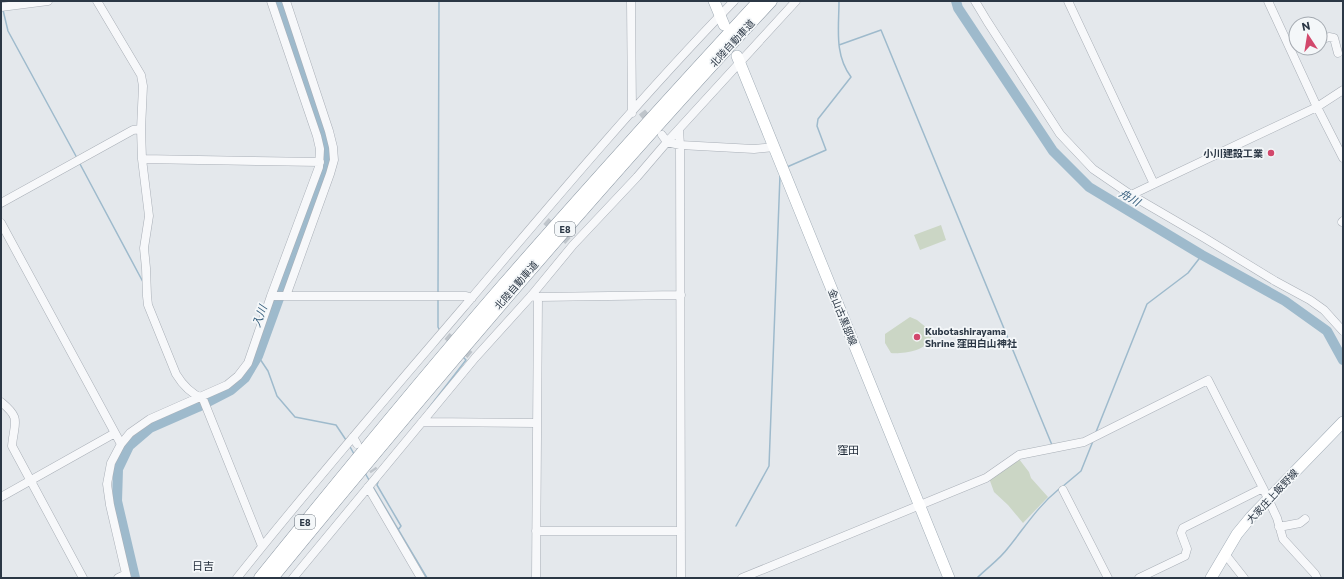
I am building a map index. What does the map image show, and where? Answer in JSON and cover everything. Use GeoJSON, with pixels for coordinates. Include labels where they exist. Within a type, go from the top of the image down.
{"type":"FeatureCollection","features":[{"type":"Feature","properties":{"kind":"highway","name":"北陸自動車道"},"geometry":{"type":"LineString","coordinates":[[367,462],[474,320],[549,232],[759,1]]}},
{"type":"Feature","properties":{"kind":"highway","name":"北陸自動車道"},"geometry":{"type":"LineString","coordinates":[[260,578],[354,470],[367,462],[567,227],[655,128],[772,1]]}},
{"type":"Feature","properties":{"kind":"highway","name":"北陸自動車道"},"geometry":{"type":"LineString","coordinates":[[272,578],[354,470]]}},
{"type":"Feature","properties":{"kind":"main road"},"geometry":{"type":"LineString","coordinates":[[714,1],[722,21]]}},
{"type":"Feature","properties":{"kind":"main road","name":"金山古黒部線"},"geometry":{"type":"LineString","coordinates":[[738,59],[948,578]]}},
{"type":"Feature","properties":{"kind":"main road","name":"大家庄上飯野線"},"geometry":{"type":"LineString","coordinates":[[1211,578],[1237,534],[1268,499],[1343,422]]}},
{"type":"Feature","properties":{"kind":"street"},"geometry":{"type":"LineString","coordinates":[[1,7],[48,1]]}},
{"type":"Feature","properties":{"kind":"street"},"geometry":{"type":"LineString","coordinates":[[97,1],[141,75],[143,86],[141,129],[142,159],[149,216],[144,248],[146,268],[145,283],[148,305],[176,374],[181,381],[200,398],[209,412],[262,546]]}},
{"type":"Feature","properties":{"kind":"street"},"geometry":{"type":"LineString","coordinates":[[118,578],[127,576],[110,506],[107,484],[111,463],[121,444],[130,433],[150,419],[227,385],[238,376],[248,363],[320,162],[320,149],[317,136],[271,1]]}},
{"type":"Feature","properties":{"kind":"street"},"geometry":{"type":"LineString","coordinates":[[286,1],[327,124],[333,147],[334,160],[326,188],[286,296]]}},
{"type":"Feature","properties":{"kind":"street"},"geometry":{"type":"LineString","coordinates":[[631,1],[637,111]]}},
{"type":"Feature","properties":{"kind":"street"},"geometry":{"type":"LineString","coordinates":[[237,578],[353,436],[445,334],[472,298],[544,219],[637,111],[722,21],[734,1]]}},
{"type":"Feature","properties":{"kind":"street"},"geometry":{"type":"LineString","coordinates":[[367,462],[422,422],[473,356],[534,296],[571,243],[637,177],[664,138],[679,130],[738,59],[796,1]]}},
{"type":"Feature","properties":{"kind":"street"},"geometry":{"type":"LineString","coordinates":[[975,1],[1060,134],[1093,169],[1131,195],[1275,281],[1310,300],[1324,310],[1343,331]]}},
{"type":"Feature","properties":{"kind":"street"},"geometry":{"type":"LineString","coordinates":[[1068,1],[1154,184]]}},
{"type":"Feature","properties":{"kind":"street"},"geometry":{"type":"LineString","coordinates":[[1268,1],[1288,39]]}},
{"type":"Feature","properties":{"kind":"street"},"geometry":{"type":"LineString","coordinates":[[1328,37],[1334,38],[1338,53]]}},
{"type":"Feature","properties":{"kind":"street"},"geometry":{"type":"LineString","coordinates":[[1296,56],[1317,107],[1343,158]]}},
{"type":"Feature","properties":{"kind":"street"},"geometry":{"type":"LineString","coordinates":[[1131,195],[1317,107],[1343,90]]}},
{"type":"Feature","properties":{"kind":"street"},"geometry":{"type":"LineString","coordinates":[[1,203],[133,130],[141,129]]}},
{"type":"Feature","properties":{"kind":"street"},"geometry":{"type":"LineString","coordinates":[[679,130],[681,295],[681,578]]}},
{"type":"Feature","properties":{"kind":"street"},"geometry":{"type":"LineString","coordinates":[[664,138],[680,144],[754,149],[774,147]]}},
{"type":"Feature","properties":{"kind":"street"},"geometry":{"type":"LineString","coordinates":[[142,159],[320,162]]}},
{"type":"Feature","properties":{"kind":"street"},"geometry":{"type":"LineString","coordinates":[[1,223],[121,444]]}},
{"type":"Feature","properties":{"kind":"street"},"geometry":{"type":"LineString","coordinates":[[534,296],[681,295]]}},
{"type":"Feature","properties":{"kind":"street"},"geometry":{"type":"LineString","coordinates":[[271,296],[466,296],[472,298]]}},
{"type":"Feature","properties":{"kind":"street"},"geometry":{"type":"LineString","coordinates":[[534,296],[536,578]]}},
{"type":"Feature","properties":{"kind":"street"},"geometry":{"type":"LineString","coordinates":[[742,578],[986,478],[1019,455],[1084,442],[1208,380],[1263,488],[1277,518],[1283,539],[1317,578]]}},
{"type":"Feature","properties":{"kind":"street"},"geometry":{"type":"LineString","coordinates":[[1,402],[13,413],[16,422],[12,446],[84,578]]}},
{"type":"Feature","properties":{"kind":"street"},"geometry":{"type":"LineString","coordinates":[[422,422],[536,422]]}},
{"type":"Feature","properties":{"kind":"street"},"geometry":{"type":"LineString","coordinates":[[1,497],[115,433]]}},
{"type":"Feature","properties":{"kind":"street"},"geometry":{"type":"LineString","coordinates":[[353,436],[367,462],[368,487],[421,578]]}},
{"type":"Feature","properties":{"kind":"street"},"geometry":{"type":"LineString","coordinates":[[294,578],[368,487]]}},
{"type":"Feature","properties":{"kind":"street"},"geometry":{"type":"LineString","coordinates":[[1139,578],[1185,556],[1187,549],[1181,533],[1183,528],[1263,488]]}},
{"type":"Feature","properties":{"kind":"street"},"geometry":{"type":"LineString","coordinates":[[1063,490],[1108,578]]}},
{"type":"Feature","properties":{"kind":"street"},"geometry":{"type":"LineString","coordinates":[[1279,527],[1300,523],[1305,519]]}},
{"type":"Feature","properties":{"kind":"street"},"geometry":{"type":"LineString","coordinates":[[536,531],[681,531]]}},
{"type":"Feature","properties":{"kind":"street"},"geometry":{"type":"LineString","coordinates":[[1225,554],[1244,578]]}},
{"type":"Feature","properties":{"kind":"green space"},"geometry":{"type":"Polygon","coordinates":[[[941,225],[946,240],[920,250],[914,235],[941,225]]]}},
{"type":"Feature","properties":{"kind":"green space"},"geometry":{"type":"Polygon","coordinates":[[[910,317],[917,320],[932,332],[929,342],[925,346],[914,351],[891,353],[885,343],[885,334],[910,317]]]}},
{"type":"Feature","properties":{"kind":"green space"},"geometry":{"type":"Polygon","coordinates":[[[1019,459],[1029,472],[1031,478],[1048,497],[1023,523],[1008,505],[994,492],[989,478],[1019,459]]]}},
{"type":"Feature","properties":{"kind":"waterway","name":"入川"},"geometry":{"type":"LineString","coordinates":[[135,578],[117,501],[118,469],[129,446],[150,428],[198,407],[231,390],[245,378],[258,356],[325,172],[328,152],[325,136],[279,1]]}},
{"type":"Feature","properties":{"kind":"waterway"},"geometry":{"type":"LineString","coordinates":[[438,293],[439,1]]}},
{"type":"Feature","properties":{"kind":"waterway"},"geometry":{"type":"LineString","coordinates":[[787,167],[826,150],[817,126],[818,119],[851,77],[842,59],[840,50],[838,31],[839,1]]}},
{"type":"Feature","properties":{"kind":"waterway","name":"舟川"},"geometry":{"type":"LineString","coordinates":[[956,1],[958,8],[1053,151],[1089,187],[1202,255],[1285,301],[1327,331],[1343,360]]}},
{"type":"Feature","properties":{"kind":"waterway"},"geometry":{"type":"LineString","coordinates":[[3,10],[8,31],[77,158]]}},
{"type":"Feature","properties":{"kind":"waterway"},"geometry":{"type":"LineString","coordinates":[[839,45],[881,30],[1052,445]]}},
{"type":"Feature","properties":{"kind":"waterway"},"geometry":{"type":"LineString","coordinates":[[80,164],[143,282]]}},
{"type":"Feature","properties":{"kind":"waterway"},"geometry":{"type":"LineString","coordinates":[[736,526],[769,466],[780,175]]}},
{"type":"Feature","properties":{"kind":"waterway"},"geometry":{"type":"LineString","coordinates":[[1096,432],[1147,304],[1188,273],[1202,255]]}},
{"type":"Feature","properties":{"kind":"waterway"},"geometry":{"type":"LineString","coordinates":[[438,299],[438,327],[440,331]]}},
{"type":"Feature","properties":{"kind":"waterway"},"geometry":{"type":"LineString","coordinates":[[258,356],[268,371],[277,396],[295,417],[336,425],[346,440]]}},
{"type":"Feature","properties":{"kind":"waterway"},"geometry":{"type":"LineString","coordinates":[[428,409],[466,360],[463,357]]}},
{"type":"Feature","properties":{"kind":"waterway","name":"入川"},"geometry":{"type":"LineString","coordinates":[[195,402],[198,407]]}},
{"type":"Feature","properties":{"kind":"waterway"},"geometry":{"type":"LineString","coordinates":[[1062,487],[1081,471],[1093,441]]}},
{"type":"Feature","properties":{"kind":"waterway"},"geometry":{"type":"LineString","coordinates":[[349,445],[354,454]]}},
{"type":"Feature","properties":{"kind":"waterway"},"geometry":{"type":"LineString","coordinates":[[365,473],[369,480]]}},
{"type":"Feature","properties":{"kind":"waterway"},"geometry":{"type":"LineString","coordinates":[[379,479],[377,485],[401,526],[398,530]]}},
{"type":"Feature","properties":{"kind":"waterway"},"geometry":{"type":"LineString","coordinates":[[373,487],[427,578]]}},
{"type":"Feature","properties":{"kind":"waterway"},"geometry":{"type":"LineString","coordinates":[[977,578],[1005,552],[1038,510],[1059,489]]}},
{"type":"Feature","properties":{"kind":"tunnel"},"geometry":{"type":"LineString","coordinates":[[642,112],[652,124]]}},
{"type":"Feature","properties":{"kind":"tunnel"},"geometry":{"type":"LineString","coordinates":[[546,221],[568,241]]}},
{"type":"Feature","properties":{"kind":"tunnel"},"geometry":{"type":"LineString","coordinates":[[447,336],[470,355]]}},
{"type":"Feature","properties":{"kind":"tunnel"},"geometry":{"type":"LineString","coordinates":[[366,459],[374,471]]}},
{"type":"Feature","properties":{"kind":"place","name":"小川建設工業"},"geometry":{"type":"Point","coordinates":[1271,153]}},
{"type":"Feature","properties":{"kind":"place","name":"Kubotashirayama Shrine 窪田白山神社"},"geometry":{"type":"Point","coordinates":[917,337]}},
{"type":"Feature","properties":{"kind":"district","name":"窪田"},"geometry":{"type":"Point","coordinates":[848,449]}},
{"type":"Feature","properties":{"kind":"district","name":"日吉"},"geometry":{"type":"Point","coordinates":[203,565]}}]}
